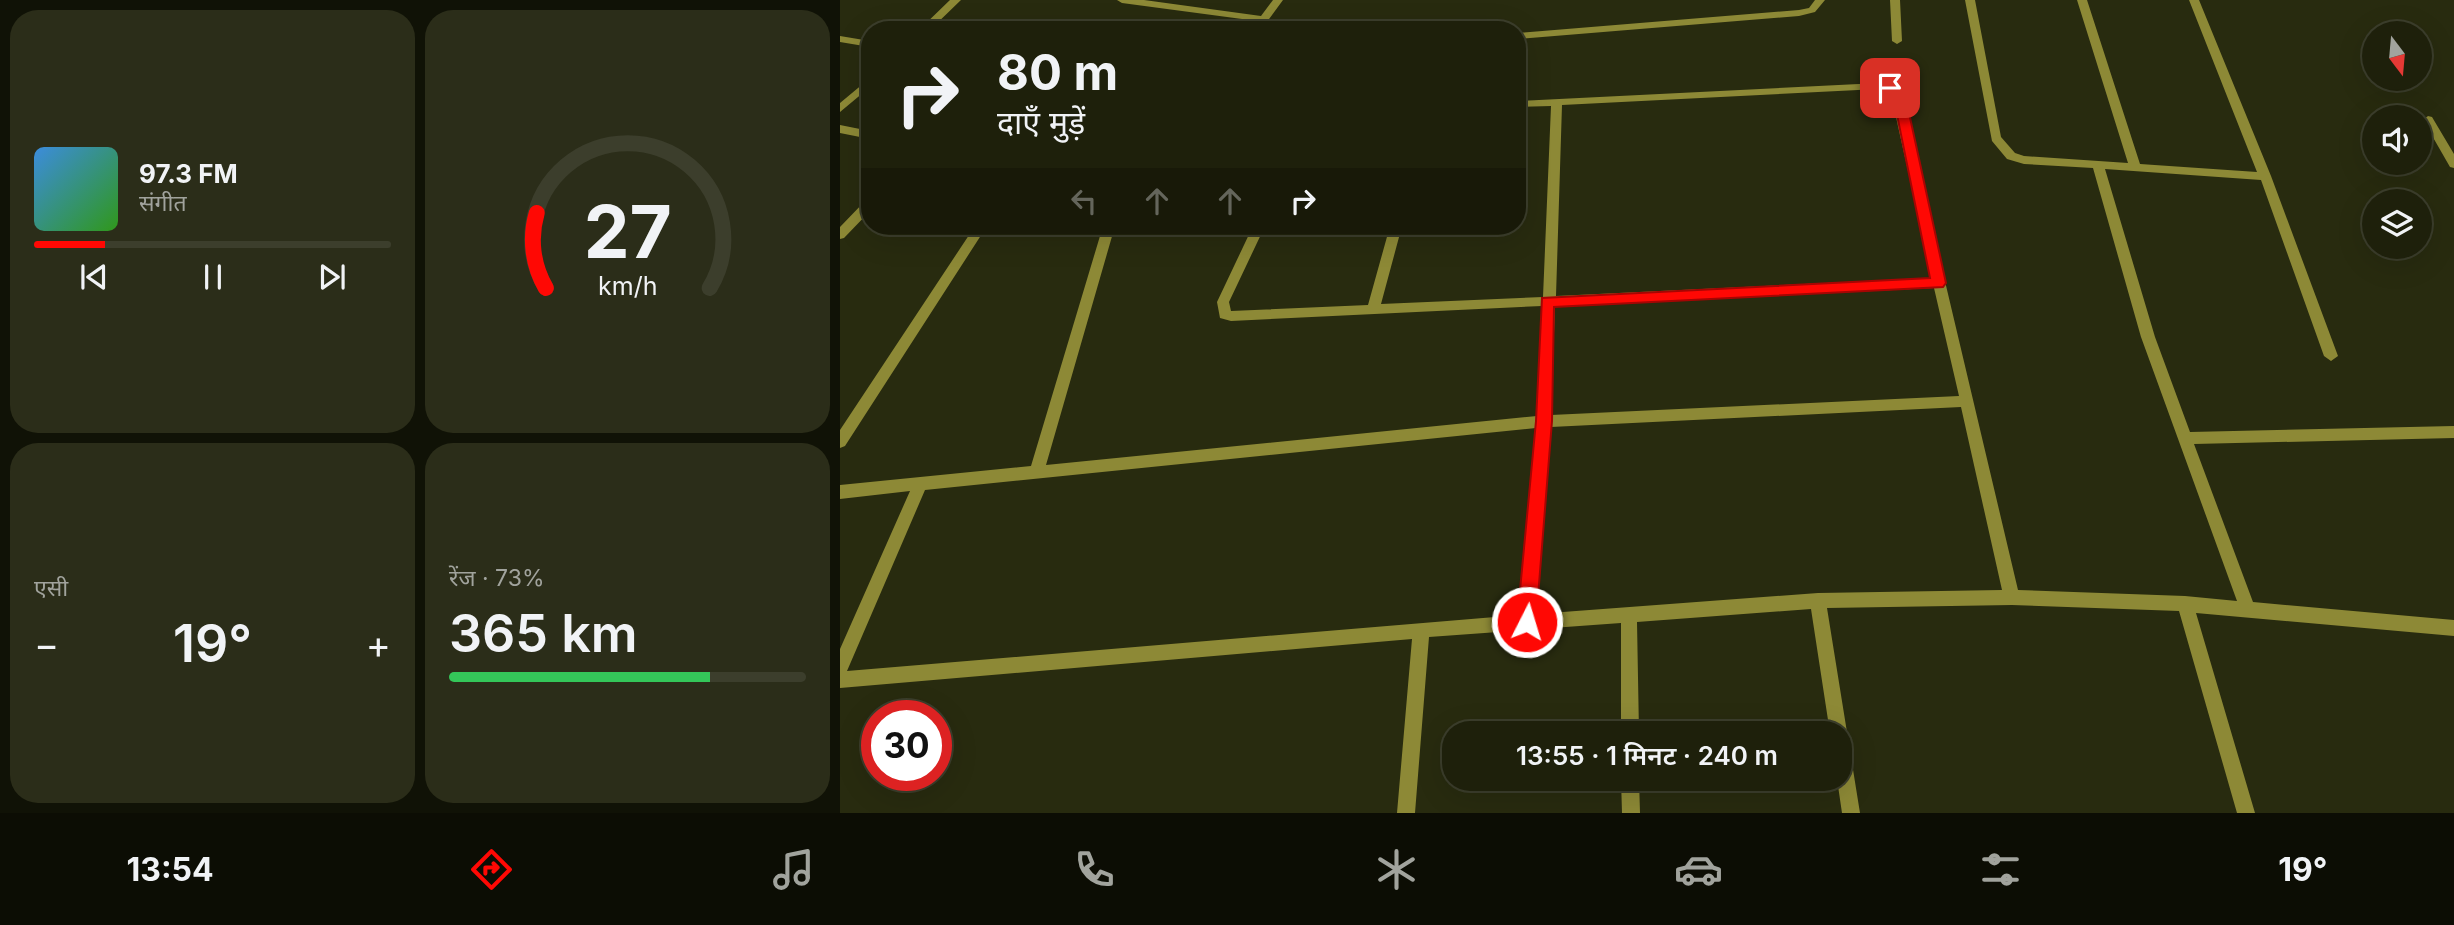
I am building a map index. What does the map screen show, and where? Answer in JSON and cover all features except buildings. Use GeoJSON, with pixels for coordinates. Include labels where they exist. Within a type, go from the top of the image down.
{"type":"FeatureCollection","features":[{"type":"Feature","properties":{"kind":"street"},"geometry":{"type":"LineString","coordinates":[[934,21],[956,0]]}},
{"type":"Feature","properties":{"kind":"street"},"geometry":{"type":"LineString","coordinates":[[1122,0],[1177,4],[1264,19],[1278,0]]}},
{"type":"Feature","properties":{"kind":"street"},"geometry":{"type":"LineString","coordinates":[[1526,35],[1799,13],[1812,10],[1821,0]]}},
{"type":"Feature","properties":{"kind":"street"},"geometry":{"type":"LineString","coordinates":[[1895,0],[1897,41]]}},
{"type":"Feature","properties":{"kind":"street"},"geometry":{"type":"LineString","coordinates":[[1969,0],[1996,138],[2011,156],[2024,160],[2265,176]]}},
{"type":"Feature","properties":{"kind":"street"},"geometry":{"type":"LineString","coordinates":[[2082,0],[2135,167]]}},
{"type":"Feature","properties":{"kind":"street"},"geometry":{"type":"LineString","coordinates":[[2194,0],[2265,176],[2330,356]]}},
{"type":"Feature","properties":{"kind":"street"},"geometry":{"type":"LineString","coordinates":[[840,39],[861,42]]}},
{"type":"Feature","properties":{"kind":"street"},"geometry":{"type":"LineString","coordinates":[[1526,104],[1878,86],[1890,88],[1899,99],[1938,283],[2012,597]]}},
{"type":"Feature","properties":{"kind":"street"},"geometry":{"type":"LineString","coordinates":[[840,109],[861,89]]}},
{"type":"Feature","properties":{"kind":"street"},"geometry":{"type":"LineString","coordinates":[[1527,622],[1544,421],[1547,302],[1558,102]]}},
{"type":"Feature","properties":{"kind":"street"},"geometry":{"type":"LineString","coordinates":[[2432,127],[2454,164]]}},
{"type":"Feature","properties":{"kind":"street"},"geometry":{"type":"LineString","coordinates":[[840,129],[861,133]]}},
{"type":"Feature","properties":{"kind":"street"},"geometry":{"type":"LineString","coordinates":[[2098,165],[2148,337],[2248,610]]}},
{"type":"Feature","properties":{"kind":"street"},"geometry":{"type":"LineString","coordinates":[[840,235],[861,213]]}},
{"type":"Feature","properties":{"kind":"street"},"geometry":{"type":"LineString","coordinates":[[840,442],[975,235]]}},
{"type":"Feature","properties":{"kind":"street"},"geometry":{"type":"LineString","coordinates":[[1037,470],[1106,235]]}},
{"type":"Feature","properties":{"kind":"street"},"geometry":{"type":"LineString","coordinates":[[1255,235],[1223,302],[1225,314],[1231,316],[1938,283]]}},
{"type":"Feature","properties":{"kind":"street"},"geometry":{"type":"LineString","coordinates":[[1373,309],[1394,235]]}},
{"type":"Feature","properties":{"kind":"street"},"geometry":{"type":"LineString","coordinates":[[840,492],[1037,470],[1544,421],[1966,401]]}},
{"type":"Feature","properties":{"kind":"street"},"geometry":{"type":"LineString","coordinates":[[2186,438],[2454,432]]}},
{"type":"Feature","properties":{"kind":"street"},"geometry":{"type":"LineString","coordinates":[[840,668],[921,483]]}},
{"type":"Feature","properties":{"kind":"street"},"geometry":{"type":"LineString","coordinates":[[840,680],[1527,622],[1818,601],[2012,597],[2185,604],[2454,628]]}},
{"type":"Feature","properties":{"kind":"street"},"geometry":{"type":"LineString","coordinates":[[1818,601],[1837,721]]}},
{"type":"Feature","properties":{"kind":"street"},"geometry":{"type":"LineString","coordinates":[[2185,604],[2246,813]]}},
{"type":"Feature","properties":{"kind":"street"},"geometry":{"type":"LineString","coordinates":[[1629,615],[1630,721]]}},
{"type":"Feature","properties":{"kind":"street"},"geometry":{"type":"LineString","coordinates":[[1406,813],[1421,631]]}},
{"type":"Feature","properties":{"kind":"street"},"geometry":{"type":"LineString","coordinates":[[1630,791],[1631,813]]}},
{"type":"Feature","properties":{"kind":"street"},"geometry":{"type":"LineString","coordinates":[[1848,791],[1851,813]]}},
{"type":"Feature","properties":{"kind":"route"},"geometry":{"type":"LineString","coordinates":[[1527,622],[1544,421],[1547,302],[1938,283],[1899,99],[1890,88]]}}]}
